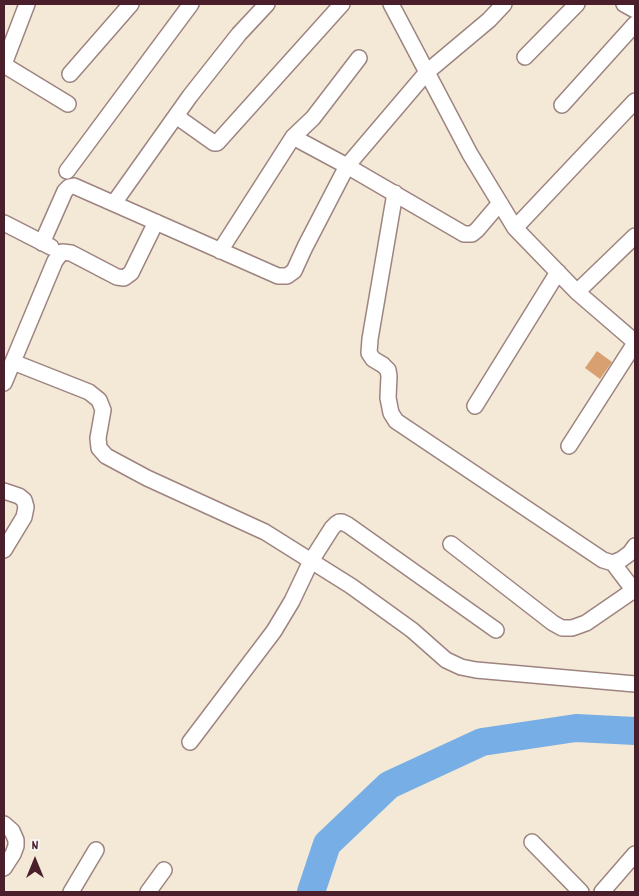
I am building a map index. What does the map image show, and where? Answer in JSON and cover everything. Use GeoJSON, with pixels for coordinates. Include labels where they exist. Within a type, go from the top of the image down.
{"type":"FeatureCollection","features":[{"type":"Feature","properties":{"kind":"street"},"geometry":{"type":"LineString","coordinates":[[27,4],[4,65],[68,104]]}},
{"type":"Feature","properties":{"kind":"street"},"geometry":{"type":"LineString","coordinates":[[70,74],[131,4]]}},
{"type":"Feature","properties":{"kind":"street"},"geometry":{"type":"LineString","coordinates":[[67,171],[191,4]]}},
{"type":"Feature","properties":{"kind":"street"},"geometry":{"type":"LineString","coordinates":[[114,203],[190,96],[239,34],[267,4]]}},
{"type":"Feature","properties":{"kind":"street"},"geometry":{"type":"LineString","coordinates":[[176,116],[214,144],[217,144],[342,4]]}},
{"type":"Feature","properties":{"kind":"street"},"geometry":{"type":"LineString","coordinates":[[391,4],[470,154],[515,228],[577,292],[635,342],[569,446]]}},
{"type":"Feature","properties":{"kind":"street"},"geometry":{"type":"LineString","coordinates":[[42,243],[65,191],[74,186],[278,276],[287,276],[294,271],[347,166],[427,72],[489,20],[504,4]]}},
{"type":"Feature","properties":{"kind":"street"},"geometry":{"type":"LineString","coordinates":[[524,57],[577,4]]}},
{"type":"Feature","properties":{"kind":"street"},"geometry":{"type":"LineString","coordinates":[[624,4],[635,10]]}},
{"type":"Feature","properties":{"kind":"street"},"geometry":{"type":"LineString","coordinates":[[562,105],[635,24]]}},
{"type":"Feature","properties":{"kind":"street"},"geometry":{"type":"LineString","coordinates":[[220,251],[292,137],[313,118],[359,58]]}},
{"type":"Feature","properties":{"kind":"street"},"geometry":{"type":"LineString","coordinates":[[515,228],[635,101]]}},
{"type":"Feature","properties":{"kind":"street"},"geometry":{"type":"LineString","coordinates":[[292,137],[347,166],[464,234],[472,234],[477,230],[500,203]]}},
{"type":"Feature","properties":{"kind":"street"},"geometry":{"type":"LineString","coordinates":[[395,194],[369,353],[373,359],[388,370],[388,398],[391,413],[396,421],[418,437],[603,560],[614,563],[634,591],[586,623],[572,628],[562,628],[451,544]]}},
{"type":"Feature","properties":{"kind":"street"},"geometry":{"type":"LineString","coordinates":[[4,223],[42,243],[71,254],[117,277],[124,278],[131,273],[156,222]]}},
{"type":"Feature","properties":{"kind":"street"},"geometry":{"type":"LineString","coordinates":[[577,292],[635,236]]}},
{"type":"Feature","properties":{"kind":"street"},"geometry":{"type":"LineString","coordinates":[[4,383],[55,261],[62,252]]}},
{"type":"Feature","properties":{"kind":"street"},"geometry":{"type":"LineString","coordinates":[[475,406],[558,272]]}},
{"type":"Feature","properties":{"kind":"street"},"geometry":{"type":"LineString","coordinates":[[13,362],[89,392],[99,400],[103,410],[98,438],[99,448],[106,456],[147,478],[265,532],[351,586],[412,630],[446,660],[461,667],[476,670],[635,684]]}},
{"type":"Feature","properties":{"kind":"street"},"geometry":{"type":"LineString","coordinates":[[4,491],[19,496],[24,500],[26,507],[24,517],[4,550]]}},
{"type":"Feature","properties":{"kind":"street"},"geometry":{"type":"LineString","coordinates":[[190,742],[274,631],[292,601],[311,561],[336,524],[342,522],[348,525],[496,630]]}},
{"type":"Feature","properties":{"kind":"street"},"geometry":{"type":"LineString","coordinates":[[614,563],[630,553],[635,546]]}},
{"type":"Feature","properties":{"kind":"street"},"geometry":{"type":"LineString","coordinates":[[4,824],[12,831],[16,840],[13,854],[4,868]]}},
{"type":"Feature","properties":{"kind":"street"},"geometry":{"type":"LineString","coordinates":[[532,842],[581,892]]}},
{"type":"Feature","properties":{"kind":"street"},"geometry":{"type":"LineString","coordinates":[[71,892],[96,850]]}},
{"type":"Feature","properties":{"kind":"street"},"geometry":{"type":"LineString","coordinates":[[602,892],[635,854]]}},
{"type":"Feature","properties":{"kind":"street"},"geometry":{"type":"LineString","coordinates":[[148,892],[164,870]]}},
{"type":"Feature","properties":{"kind":"building"},"geometry":{"type":"Polygon","coordinates":[[[597,351],[612,362],[600,379],[585,368],[597,351]]]}},
{"type":"Feature","properties":{"kind":"waterway"},"geometry":{"type":"LineString","coordinates":[[311,892],[327,844],[389,785],[482,742],[576,728],[635,731]]}}]}
